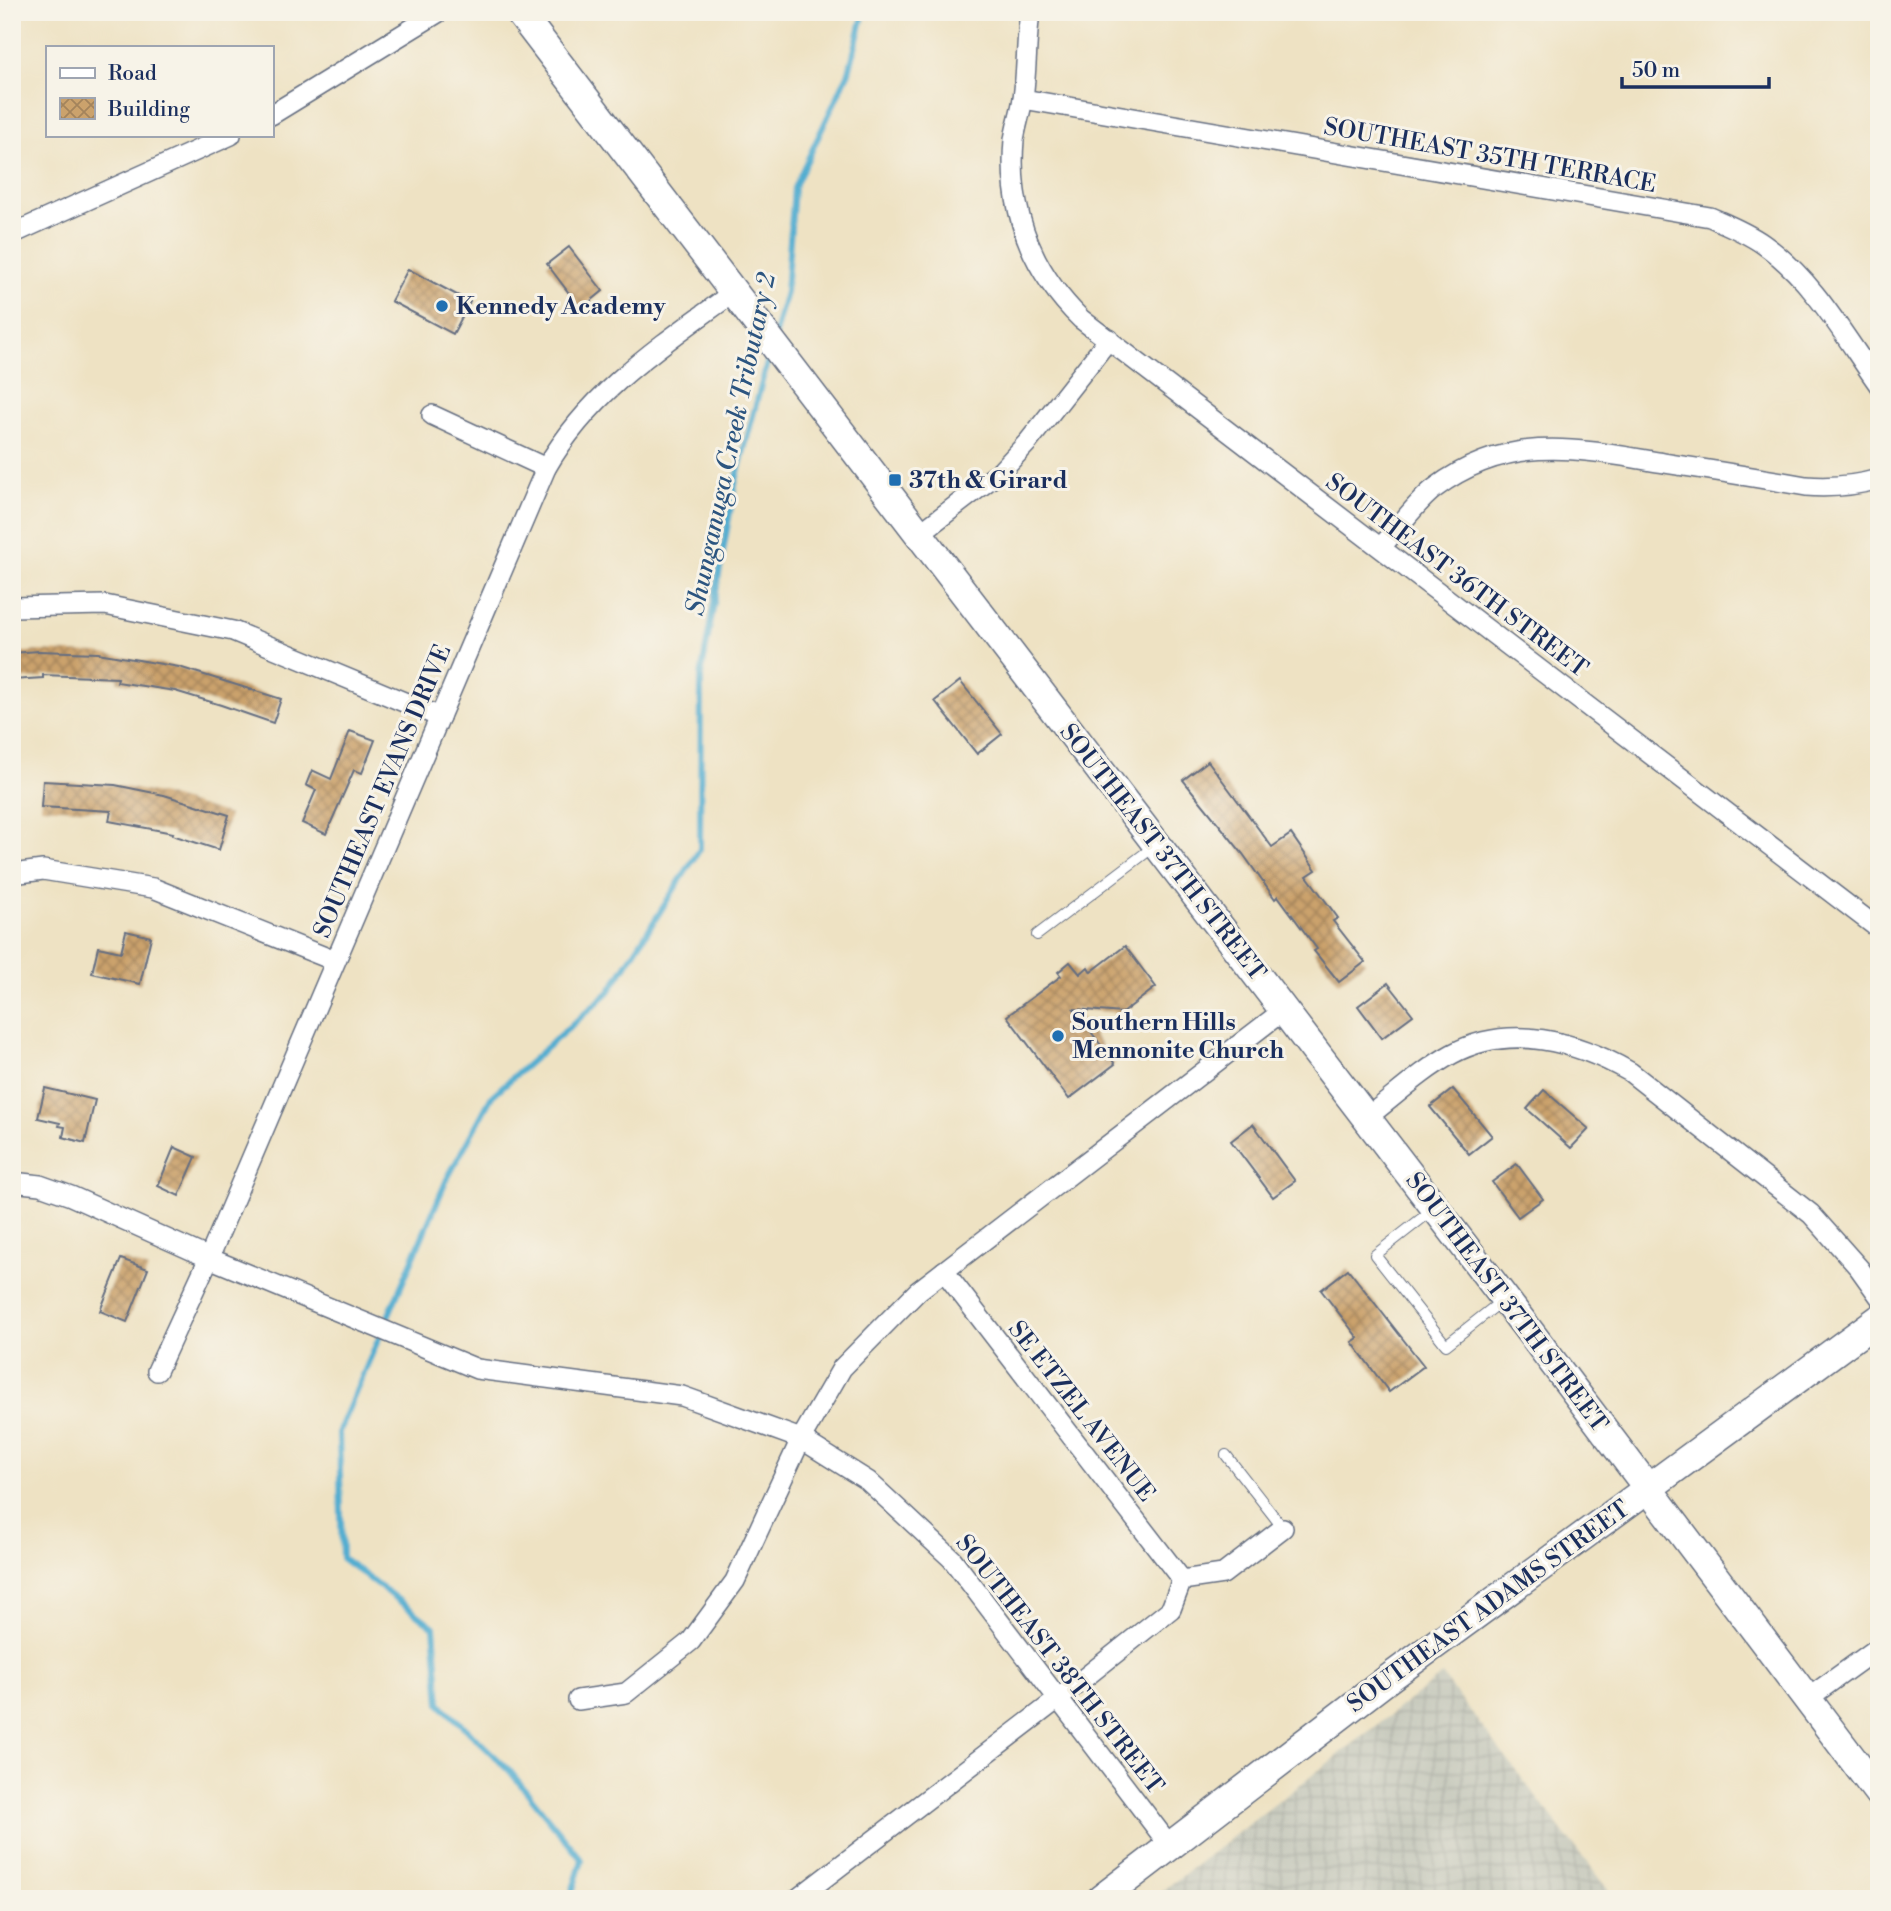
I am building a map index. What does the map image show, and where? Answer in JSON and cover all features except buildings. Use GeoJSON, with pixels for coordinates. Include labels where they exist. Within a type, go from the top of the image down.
{"type":"FeatureCollection","features":[{"type":"Feature","properties":{"kind":"main road","name":"SOUTHEAST 37TH STREET"},"geometry":{"type":"LineString","coordinates":[[522,13],[1879,1794]]}},
{"type":"Feature","properties":{"kind":"main road","name":"SOUTHEAST ADAMS STREET"},"geometry":{"type":"LineString","coordinates":[[1101,1899],[1388,1679],[1879,1319]]}},
{"type":"Feature","properties":{"kind":"street"},"geometry":{"type":"LineString","coordinates":[[273,114],[439,12]]}},
{"type":"Feature","properties":{"kind":"street","name":"SOUTHEAST 36TH STREET"},"geometry":{"type":"LineString","coordinates":[[1030,12],[1023,99],[1012,168],[1019,218],[1026,241],[1047,281],[1068,307],[1879,929]]}},
{"type":"Feature","properties":{"kind":"street","name":"SOUTHEAST 35TH TERRACE"},"geometry":{"type":"LineString","coordinates":[[1023,99],[1710,217],[1741,230],[1763,244],[1801,277],[1879,385]]}},
{"type":"Feature","properties":{"kind":"street"},"geometry":{"type":"LineString","coordinates":[[12,234],[229,136]]}},
{"type":"Feature","properties":{"kind":"street","name":"SOUTHEAST EVANS DRIVE"},"geometry":{"type":"LineString","coordinates":[[157,1371],[209,1258],[546,468],[574,426],[599,397],[632,368],[738,298]]}},
{"type":"Feature","properties":{"kind":"street"},"geometry":{"type":"LineString","coordinates":[[919,534],[1001,471],[1028,442],[1109,340]]}},
{"type":"Feature","properties":{"kind":"street"},"geometry":{"type":"LineString","coordinates":[[432,415],[546,468]]}},
{"type":"Feature","properties":{"kind":"street"},"geometry":{"type":"LineString","coordinates":[[1381,547],[1433,489],[1469,467],[1523,450],[1574,448],[1806,486],[1855,485],[1879,479]]}},
{"type":"Feature","properties":{"kind":"street"},"geometry":{"type":"LineString","coordinates":[[12,607],[105,604],[233,631],[440,717]]}},
{"type":"Feature","properties":{"kind":"street"},"geometry":{"type":"LineString","coordinates":[[12,874],[43,870],[153,888],[335,961]]}},
{"type":"Feature","properties":{"kind":"street"},"geometry":{"type":"LineString","coordinates":[[578,1700],[626,1693],[691,1641],[735,1581],[801,1439],[842,1368],[918,1291],[1284,1010]]}},
{"type":"Feature","properties":{"kind":"street"},"geometry":{"type":"LineString","coordinates":[[1366,1118],[1451,1055],[1476,1044],[1518,1037],[1572,1045],[1630,1072],[1811,1214],[1837,1242],[1879,1296]]}},
{"type":"Feature","properties":{"kind":"street","name":"SOUTHEAST 38TH STREET"},"geometry":{"type":"LineString","coordinates":[[12,1182],[40,1185],[71,1196],[209,1258],[478,1369],[682,1396],[801,1439],[869,1480],[952,1559],[1170,1846]]}},
{"type":"Feature","properties":{"kind":"street","name":"SE ETZEL AVENUE"},"geometry":{"type":"LineString","coordinates":[[944,1271],[1182,1580]]}},
{"type":"Feature","properties":{"kind":"street"},"geometry":{"type":"LineString","coordinates":[[797,1899],[1171,1609],[1182,1580],[1223,1574],[1283,1528]]}},
{"type":"Feature","properties":{"kind":"street"},"geometry":{"type":"LineString","coordinates":[[1807,1699],[1879,1647]]}},
{"type":"Feature","properties":{"kind":"lane"},"geometry":{"type":"LineString","coordinates":[[1037,935],[1157,845]]}},
{"type":"Feature","properties":{"kind":"lane"},"geometry":{"type":"LineString","coordinates":[[1435,1208],[1376,1255],[1446,1345],[1504,1299]]}},
{"type":"Feature","properties":{"kind":"lane"},"geometry":{"type":"LineString","coordinates":[[1226,1455],[1283,1528]]}},
{"type":"Feature","properties":{"kind":"shaded area"},"geometry":{"type":"Polygon","coordinates":[[[1442,1675],[1615,1899],[1152,1899],[1442,1675]]]}},
{"type":"Feature","properties":{"kind":"waterway","name":"Shunganuga Creek Tributary 2"},"geometry":{"type":"LineString","coordinates":[[775,334],[786,292],[794,188],[849,72],[864,12]]}},
{"type":"Feature","properties":{"kind":"waterway","name":"Shunganuga Creek Tributary 2"},"geometry":{"type":"LineString","coordinates":[[570,1899],[582,1860],[509,1770],[440,1704],[434,1627],[342,1558],[339,1431],[447,1179],[492,1096],[609,992],[700,849],[701,676],[735,484],[769,355]]}},
{"type":"Feature","properties":{"kind":"place","name":"Kennedy Academy"},"geometry":{"type":"Point","coordinates":[442,306]}},
{"type":"Feature","properties":{"kind":"place","name":"37th & Girard"},"geometry":{"type":"Point","coordinates":[895,480]}},
{"type":"Feature","properties":{"kind":"place","name":"Southern Hills Mennonite Church"},"geometry":{"type":"Point","coordinates":[1058,1036]}}]}
